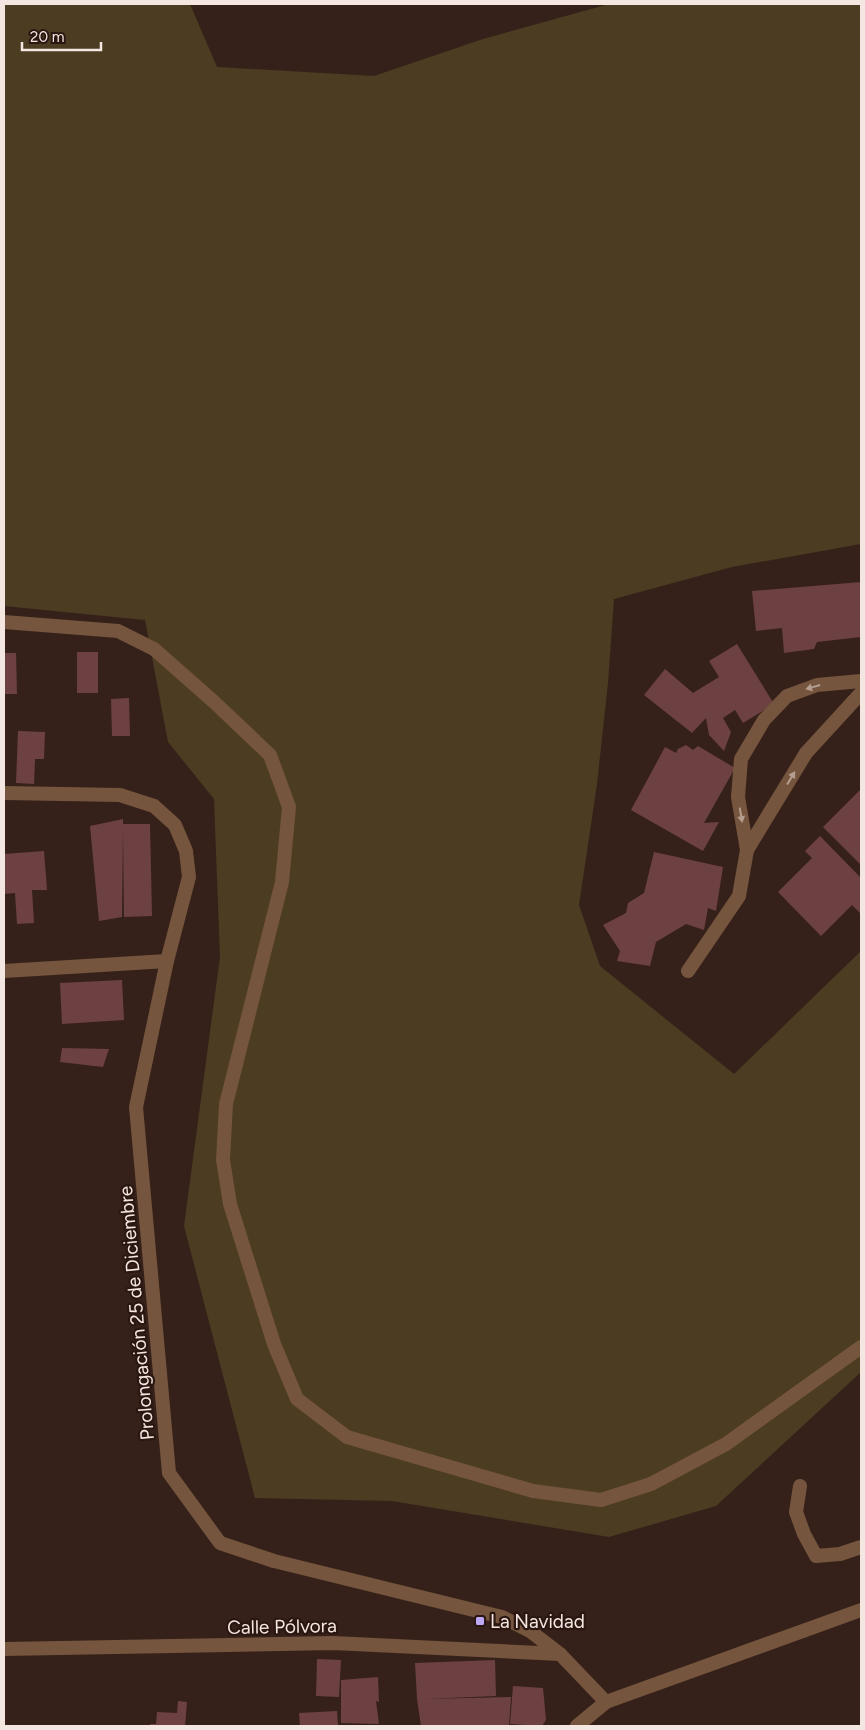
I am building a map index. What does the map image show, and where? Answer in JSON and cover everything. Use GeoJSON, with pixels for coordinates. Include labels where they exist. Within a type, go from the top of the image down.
{"type":"FeatureCollection","features":[{"type":"Feature","properties":{"kind":"street"},"geometry":{"type":"LineString","coordinates":[[4,622],[118,631],[154,649],[270,755],[289,806],[282,882],[226,1104],[223,1160],[230,1204],[274,1344],[297,1399],[347,1437],[533,1491],[601,1500],[651,1484],[726,1444],[861,1347]]}},
{"type":"Feature","properties":{"kind":"street"},"geometry":{"type":"LineString","coordinates":[[688,971],[739,896],[747,850],[738,797],[741,759],[764,720],[787,696],[817,685],[861,681]]}},
{"type":"Feature","properties":{"kind":"street"},"geometry":{"type":"LineString","coordinates":[[747,850],[806,753],[861,693]]}},
{"type":"Feature","properties":{"kind":"street","name":"Prolongación 25 de Diciembre"},"geometry":{"type":"LineString","coordinates":[[4,793],[120,795],[154,806],[175,825],[186,851],[189,877],[167,961],[136,1107],[169,1473],[220,1543],[274,1560],[502,1617],[530,1631],[560,1654],[606,1702]]}},
{"type":"Feature","properties":{"kind":"street"},"geometry":{"type":"LineString","coordinates":[[4,971],[167,961]]}},
{"type":"Feature","properties":{"kind":"street"},"geometry":{"type":"LineString","coordinates":[[800,1486],[796,1512],[804,1534],[816,1556],[840,1554],[861,1547]]}},
{"type":"Feature","properties":{"kind":"street"},"geometry":{"type":"LineString","coordinates":[[577,1726],[606,1702],[861,1610]]}},
{"type":"Feature","properties":{"kind":"street","name":"Calle Pólvora"},"geometry":{"type":"LineString","coordinates":[[4,1649],[333,1644],[560,1654]]}},
{"type":"Feature","properties":{"kind":"shaded area"},"geometry":{"type":"Polygon","coordinates":[[[4,4],[190,4],[217,67],[374,76],[483,39],[609,4],[861,4],[861,544],[732,567],[614,599],[608,683],[597,784],[579,905],[600,966],[734,1074],[861,951],[861,1372],[716,1506],[609,1537],[392,1501],[255,1498],[184,1226],[220,957],[214,799],[168,742],[145,620],[4,606],[4,4]]]}},
{"type":"Feature","properties":{"kind":"building"},"geometry":{"type":"Polygon","coordinates":[[[861,582],[861,637],[817,642],[814,649],[784,653],[782,628],[756,631],[752,591],[861,582]]]}},
{"type":"Feature","properties":{"kind":"building"},"geometry":{"type":"Polygon","coordinates":[[[737,644],[774,704],[743,723],[735,710],[723,718],[731,732],[724,751],[709,735],[706,718],[692,733],[644,695],[665,669],[693,693],[719,677],[709,661],[737,644]]]}},
{"type":"Feature","properties":{"kind":"building"},"geometry":{"type":"Polygon","coordinates":[[[77,652],[98,652],[98,693],[77,693],[77,652]]]}},
{"type":"Feature","properties":{"kind":"building"},"geometry":{"type":"Polygon","coordinates":[[[4,653],[16,653],[17,694],[4,694],[4,653]]]}},
{"type":"Feature","properties":{"kind":"building"},"geometry":{"type":"Polygon","coordinates":[[[129,698],[130,736],[112,736],[111,699],[129,698]]]}},
{"type":"Feature","properties":{"kind":"building"},"geometry":{"type":"Polygon","coordinates":[[[18,731],[45,732],[44,759],[35,759],[34,784],[16,783],[18,731]]]}},
{"type":"Feature","properties":{"kind":"building"},"geometry":{"type":"Polygon","coordinates":[[[686,745],[693,750],[698,746],[735,768],[704,823],[719,822],[703,851],[631,810],[665,747],[676,753],[678,749],[686,745]]]}},
{"type":"Feature","properties":{"kind":"building"},"geometry":{"type":"Polygon","coordinates":[[[861,789],[861,865],[823,827],[861,789]]]}},
{"type":"Feature","properties":{"kind":"building"},"geometry":{"type":"Polygon","coordinates":[[[123,819],[123,824],[150,824],[152,916],[124,917],[123,833],[122,917],[99,921],[90,826],[123,819]]]}},
{"type":"Feature","properties":{"kind":"building"},"geometry":{"type":"Polygon","coordinates":[[[820,836],[861,878],[861,914],[852,905],[821,936],[778,892],[812,858],[805,851],[820,836]]]}},
{"type":"Feature","properties":{"kind":"building"},"geometry":{"type":"Polygon","coordinates":[[[44,851],[47,890],[32,890],[34,923],[17,924],[15,893],[4,894],[4,854],[44,851]]]}},
{"type":"Feature","properties":{"kind":"building"},"geometry":{"type":"Polygon","coordinates":[[[654,852],[723,867],[716,911],[708,908],[704,930],[686,924],[656,942],[650,966],[617,961],[620,951],[603,925],[626,913],[628,903],[644,893],[654,852]]]}},
{"type":"Feature","properties":{"kind":"building"},"geometry":{"type":"Polygon","coordinates":[[[122,980],[124,1020],[62,1024],[60,983],[122,980]]]}},
{"type":"Feature","properties":{"kind":"building"},"geometry":{"type":"Polygon","coordinates":[[[62,1048],[109,1049],[103,1067],[60,1062],[62,1048]]]}},
{"type":"Feature","properties":{"kind":"building"},"geometry":{"type":"Polygon","coordinates":[[[317,1659],[341,1660],[339,1697],[316,1696],[317,1659]]]}},
{"type":"Feature","properties":{"kind":"building"},"geometry":{"type":"Polygon","coordinates":[[[495,1660],[496,1696],[425,1699],[511,1697],[509,1726],[421,1726],[415,1663],[495,1660]]]}},
{"type":"Feature","properties":{"kind":"building"},"geometry":{"type":"Polygon","coordinates":[[[378,1677],[379,1702],[376,1701],[379,1724],[341,1723],[341,1680],[378,1677]]]}},
{"type":"Feature","properties":{"kind":"building"},"geometry":{"type":"Polygon","coordinates":[[[513,1686],[543,1688],[546,1720],[542,1726],[510,1724],[513,1686]]]}},
{"type":"Feature","properties":{"kind":"building"},"geometry":{"type":"Polygon","coordinates":[[[178,1701],[187,1702],[185,1726],[150,1726],[150,1724],[156,1724],[157,1712],[177,1713],[178,1701]]]}},
{"type":"Feature","properties":{"kind":"building"},"geometry":{"type":"Polygon","coordinates":[[[337,1711],[338,1726],[300,1726],[299,1713],[337,1711]]]}},
{"type":"Feature","properties":{"kind":"place","name":"La Navidad"},"geometry":{"type":"Point","coordinates":[480,1621]}}]}
